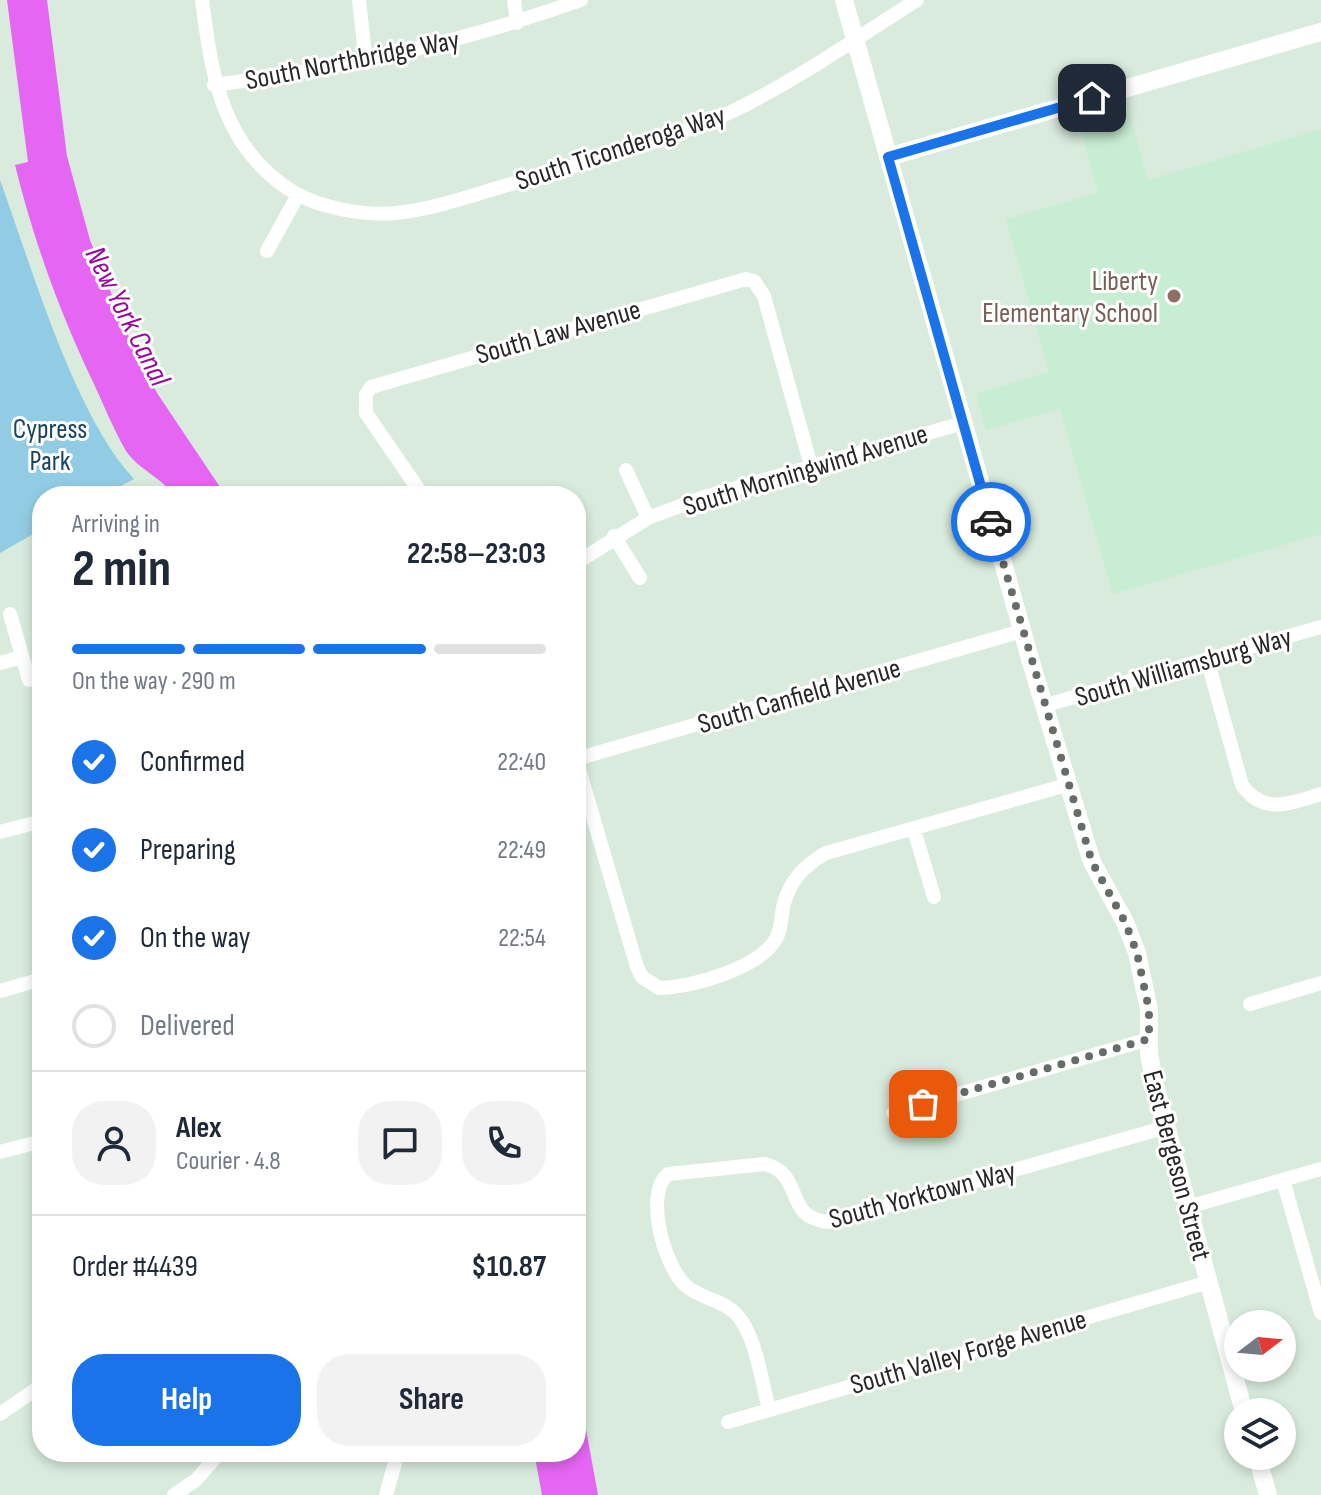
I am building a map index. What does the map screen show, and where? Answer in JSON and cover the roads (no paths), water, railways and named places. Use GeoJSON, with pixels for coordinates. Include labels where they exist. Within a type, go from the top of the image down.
{"type":"FeatureCollection","features":[{"type":"Feature","properties":{"kind":"street","name":"South Ticonderoga Way"},"geometry":{"type":"LineString","coordinates":[[202,0],[214,85],[234,132],[268,174],[298,195],[351,210],[379,212],[441,203],[623,152],[729,112],[795,78],[917,0]]}},
{"type":"Feature","properties":{"kind":"street"},"geometry":{"type":"LineString","coordinates":[[359,0],[366,63]]}},
{"type":"Feature","properties":{"kind":"street"},"geometry":{"type":"LineString","coordinates":[[514,0],[517,23]]}},
{"type":"Feature","properties":{"kind":"street","name":"South Northbridge Way"},"geometry":{"type":"LineString","coordinates":[[214,85],[366,63],[517,23],[581,0]]}},
{"type":"Feature","properties":{"kind":"street","name":"East Bergeson Street"},"geometry":{"type":"LineString","coordinates":[[844,0],[1022,631],[1092,862],[1125,922],[1137,953],[1149,1010],[1155,1085],[1240,1398]]}},
{"type":"Feature","properties":{"kind":"street"},"geometry":{"type":"LineString","coordinates":[[888,157],[1321,32]]}},
{"type":"Feature","properties":{"kind":"street"},"geometry":{"type":"LineString","coordinates":[[267,251],[298,195]]}},
{"type":"Feature","properties":{"kind":"street","name":"South Law Avenue"},"geometry":{"type":"LineString","coordinates":[[416,486],[366,413],[366,394],[380,382],[737,280],[754,281],[764,296],[811,466]]}},
{"type":"Feature","properties":{"kind":"street","name":"South Morningwind Avenue"},"geometry":{"type":"LineString","coordinates":[[586,556],[648,518],[704,497],[963,423]]}},
{"type":"Feature","properties":{"kind":"street","name":"South Morningwind Avenue"},"geometry":{"type":"LineString","coordinates":[[626,470],[648,518]]}},
{"type":"Feature","properties":{"kind":"street"},"geometry":{"type":"LineString","coordinates":[[614,536],[640,578]]}},
{"type":"Feature","properties":{"kind":"street"},"geometry":{"type":"LineString","coordinates":[[10,614],[29,680]]}},
{"type":"Feature","properties":{"kind":"street","name":"South Williamsburg Way"},"geometry":{"type":"LineString","coordinates":[[1046,705],[1321,627]]}},
{"type":"Feature","properties":{"kind":"street","name":"South Canfield Avenue"},"geometry":{"type":"LineString","coordinates":[[586,756],[1022,631]]}},
{"type":"Feature","properties":{"kind":"street"},"geometry":{"type":"LineString","coordinates":[[0,663],[22,657]]}},
{"type":"Feature","properties":{"kind":"street"},"geometry":{"type":"LineString","coordinates":[[1207,659],[1242,785],[1250,795],[1269,806],[1280,806],[1321,794]]}},
{"type":"Feature","properties":{"kind":"street"},"geometry":{"type":"LineString","coordinates":[[586,793],[637,967],[650,984],[669,987],[753,962],[775,940],[796,876],[810,862],[826,853],[1070,784]]}},
{"type":"Feature","properties":{"kind":"street"},"geometry":{"type":"LineString","coordinates":[[0,832],[32,824]]}},
{"type":"Feature","properties":{"kind":"street"},"geometry":{"type":"LineString","coordinates":[[914,830],[934,897]]}},
{"type":"Feature","properties":{"kind":"street"},"geometry":{"type":"LineString","coordinates":[[0,991],[32,982]]}},
{"type":"Feature","properties":{"kind":"street"},"geometry":{"type":"LineString","coordinates":[[1250,1004],[1321,983]]}},
{"type":"Feature","properties":{"kind":"street"},"geometry":{"type":"LineString","coordinates":[[893,1113],[1149,1039]]}},
{"type":"Feature","properties":{"kind":"street","name":"South Yorktown Way"},"geometry":{"type":"LineString","coordinates":[[769,1409],[749,1338],[737,1316],[720,1302],[685,1285],[667,1255],[655,1199],[660,1181],[682,1170],[765,1164],[779,1168],[789,1178],[798,1208],[812,1221],[830,1222],[1167,1127]]}},
{"type":"Feature","properties":{"kind":"street"},"geometry":{"type":"LineString","coordinates":[[0,1152],[32,1144]]}},
{"type":"Feature","properties":{"kind":"street"},"geometry":{"type":"LineString","coordinates":[[1188,1207],[1321,1169]]}},
{"type":"Feature","properties":{"kind":"street"},"geometry":{"type":"LineString","coordinates":[[1283,1180],[1321,1313]]}},
{"type":"Feature","properties":{"kind":"street","name":"South Valley Forge Avenue"},"geometry":{"type":"LineString","coordinates":[[728,1422],[1209,1282]]}},
{"type":"Feature","properties":{"kind":"street"},"geometry":{"type":"LineString","coordinates":[[0,1414],[32,1392]]}},
{"type":"Feature","properties":{"kind":"street"},"geometry":{"type":"LineString","coordinates":[[174,1495],[196,1480],[211,1462]]}},
{"type":"Feature","properties":{"kind":"street"},"geometry":{"type":"LineString","coordinates":[[386,1495],[395,1462]]}},
{"type":"Feature","properties":{"kind":"street"},"geometry":{"type":"LineString","coordinates":[[1261,1470],[1268,1495]]}},
{"type":"Feature","properties":{"kind":"place","name":"Liberty Elementary School"},"geometry":{"type":"Point","coordinates":[1174,296]}},
{"type":"Feature","properties":{"kind":"water label","name":"New York Canal"},"geometry":{"type":"Point","coordinates":[128,316]}},
{"type":"Feature","properties":{"kind":"park label","name":"Cypress Park"},"geometry":{"type":"Point","coordinates":[50,444]}}]}
